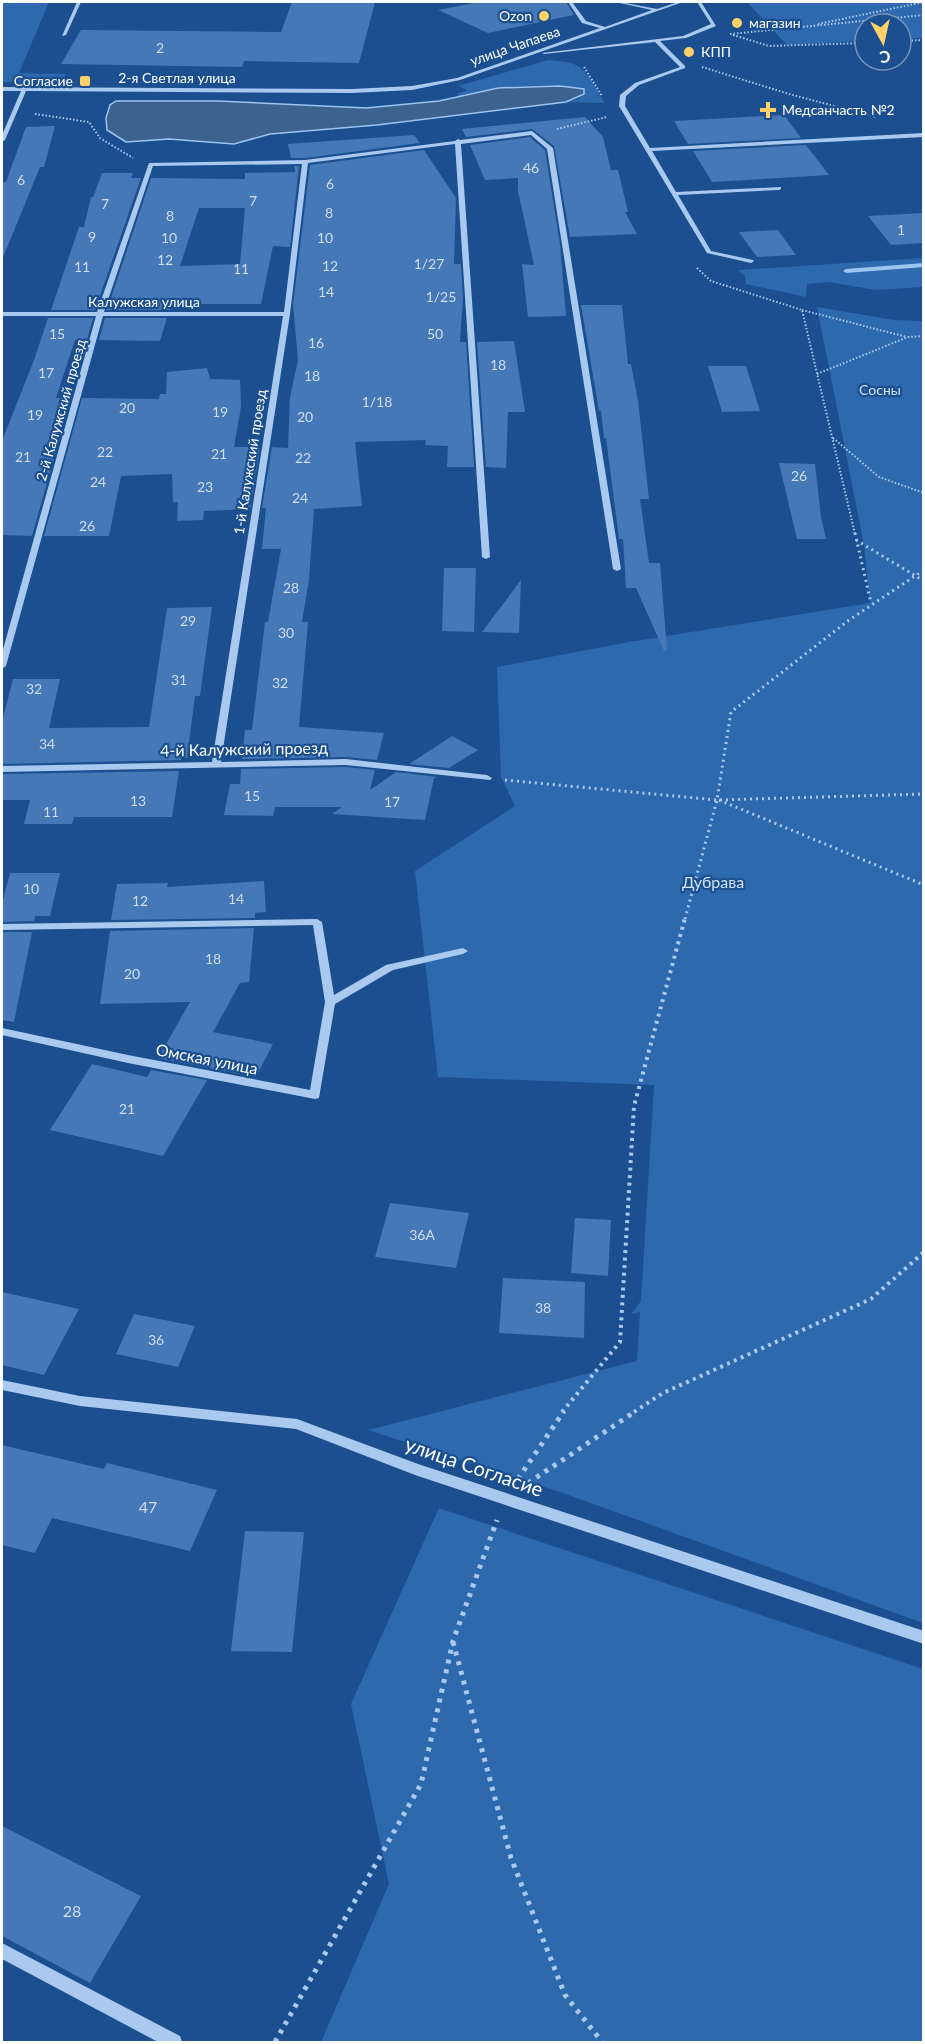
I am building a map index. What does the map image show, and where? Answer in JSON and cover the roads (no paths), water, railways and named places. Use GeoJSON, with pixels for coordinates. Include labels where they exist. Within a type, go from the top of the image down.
{"type":"FeatureCollection","features":[{"type":"Feature","properties":{"kind":"street"},"geometry":{"type":"LineString","coordinates":[[64,35],[79,2]]}},
{"type":"Feature","properties":{"kind":"street"},"geometry":{"type":"LineString","coordinates":[[570,2],[584,22],[605,28]]}},
{"type":"Feature","properties":{"kind":"street"},"geometry":{"type":"LineString","coordinates":[[622,2],[656,10]]}},
{"type":"Feature","properties":{"kind":"street","name":"улица Чапаева"},"geometry":{"type":"LineString","coordinates":[[352,91],[412,88],[458,79],[681,2]]}},
{"type":"Feature","properties":{"kind":"street"},"geometry":{"type":"LineString","coordinates":[[529,54],[684,37],[714,25],[699,2]]}},
{"type":"Feature","properties":{"kind":"street"},"geometry":{"type":"LineString","coordinates":[[657,40],[683,67],[637,84],[623,95],[622,106],[709,252],[751,261]]}},
{"type":"Feature","properties":{"kind":"street","name":"2-я Светлая улица"},"geometry":{"type":"LineString","coordinates":[[2,89],[352,91]]}},
{"type":"Feature","properties":{"kind":"street"},"geometry":{"type":"LineString","coordinates":[[2,140],[24,89]]}},
{"type":"Feature","properties":{"kind":"street"},"geometry":{"type":"LineString","coordinates":[[305,162],[532,133],[550,148],[617,569]]}},
{"type":"Feature","properties":{"kind":"street"},"geometry":{"type":"LineString","coordinates":[[647,150],[924,135]]}},
{"type":"Feature","properties":{"kind":"street"},"geometry":{"type":"LineString","coordinates":[[458,141],[486,557]]}},
{"type":"Feature","properties":{"kind":"street","name":"2-й Калужский проезд"},"geometry":{"type":"LineString","coordinates":[[2,666],[100,314],[151,164],[305,162]]}},
{"type":"Feature","properties":{"kind":"street","name":"1-й Калужский проезд"},"geometry":{"type":"LineString","coordinates":[[216,765],[287,314],[305,162]]}},
{"type":"Feature","properties":{"kind":"street"},"geometry":{"type":"LineString","coordinates":[[674,194],[779,188]]}},
{"type":"Feature","properties":{"kind":"street","name":"Калужская улица"},"geometry":{"type":"LineString","coordinates":[[2,314],[287,314]]}},
{"type":"Feature","properties":{"kind":"street","name":"4-й Калужский проезд"},"geometry":{"type":"LineString","coordinates":[[2,769],[346,762],[487,778]]}},
{"type":"Feature","properties":{"kind":"street","name":"Омская улица"},"geometry":{"type":"LineString","coordinates":[[2,927],[317,922],[330,1002],[315,1095],[2,1032]]}},
{"type":"Feature","properties":{"kind":"street"},"geometry":{"type":"LineString","coordinates":[[330,1002],[390,967],[463,951]]}},
{"type":"Feature","properties":{"kind":"street","name":"улица Согласие"},"geometry":{"type":"LineString","coordinates":[[2,1385],[80,1401],[297,1424],[415,1469],[924,1638]]}},
{"type":"Feature","properties":{"kind":"street"},"geometry":{"type":"LineString","coordinates":[[2,1951],[174,2043]]}},
{"type":"Feature","properties":{"kind":"waterway"},"geometry":{"type":"LineString","coordinates":[[846,271],[924,265]]}},
{"type":"Feature","properties":{"kind":"place","name":"Ozon"},"geometry":{"type":"Point","coordinates":[544,16]}},
{"type":"Feature","properties":{"kind":"place","name":"магазин"},"geometry":{"type":"Point","coordinates":[737,23]}},
{"type":"Feature","properties":{"kind":"place","name":"КПП"},"geometry":{"type":"Point","coordinates":[689,52]}},
{"type":"Feature","properties":{"kind":"place","name":"Согласие"},"geometry":{"type":"Point","coordinates":[85,81]}},
{"type":"Feature","properties":{"kind":"place","name":"Медсанчасть №2"},"geometry":{"type":"Point","coordinates":[768,110]}},
{"type":"Feature","properties":{"kind":"park label","name":"Сосны"},"geometry":{"type":"Point","coordinates":[880,390]}},
{"type":"Feature","properties":{"kind":"park label","name":"Дубрава"},"geometry":{"type":"Point","coordinates":[713,882]}}]}
